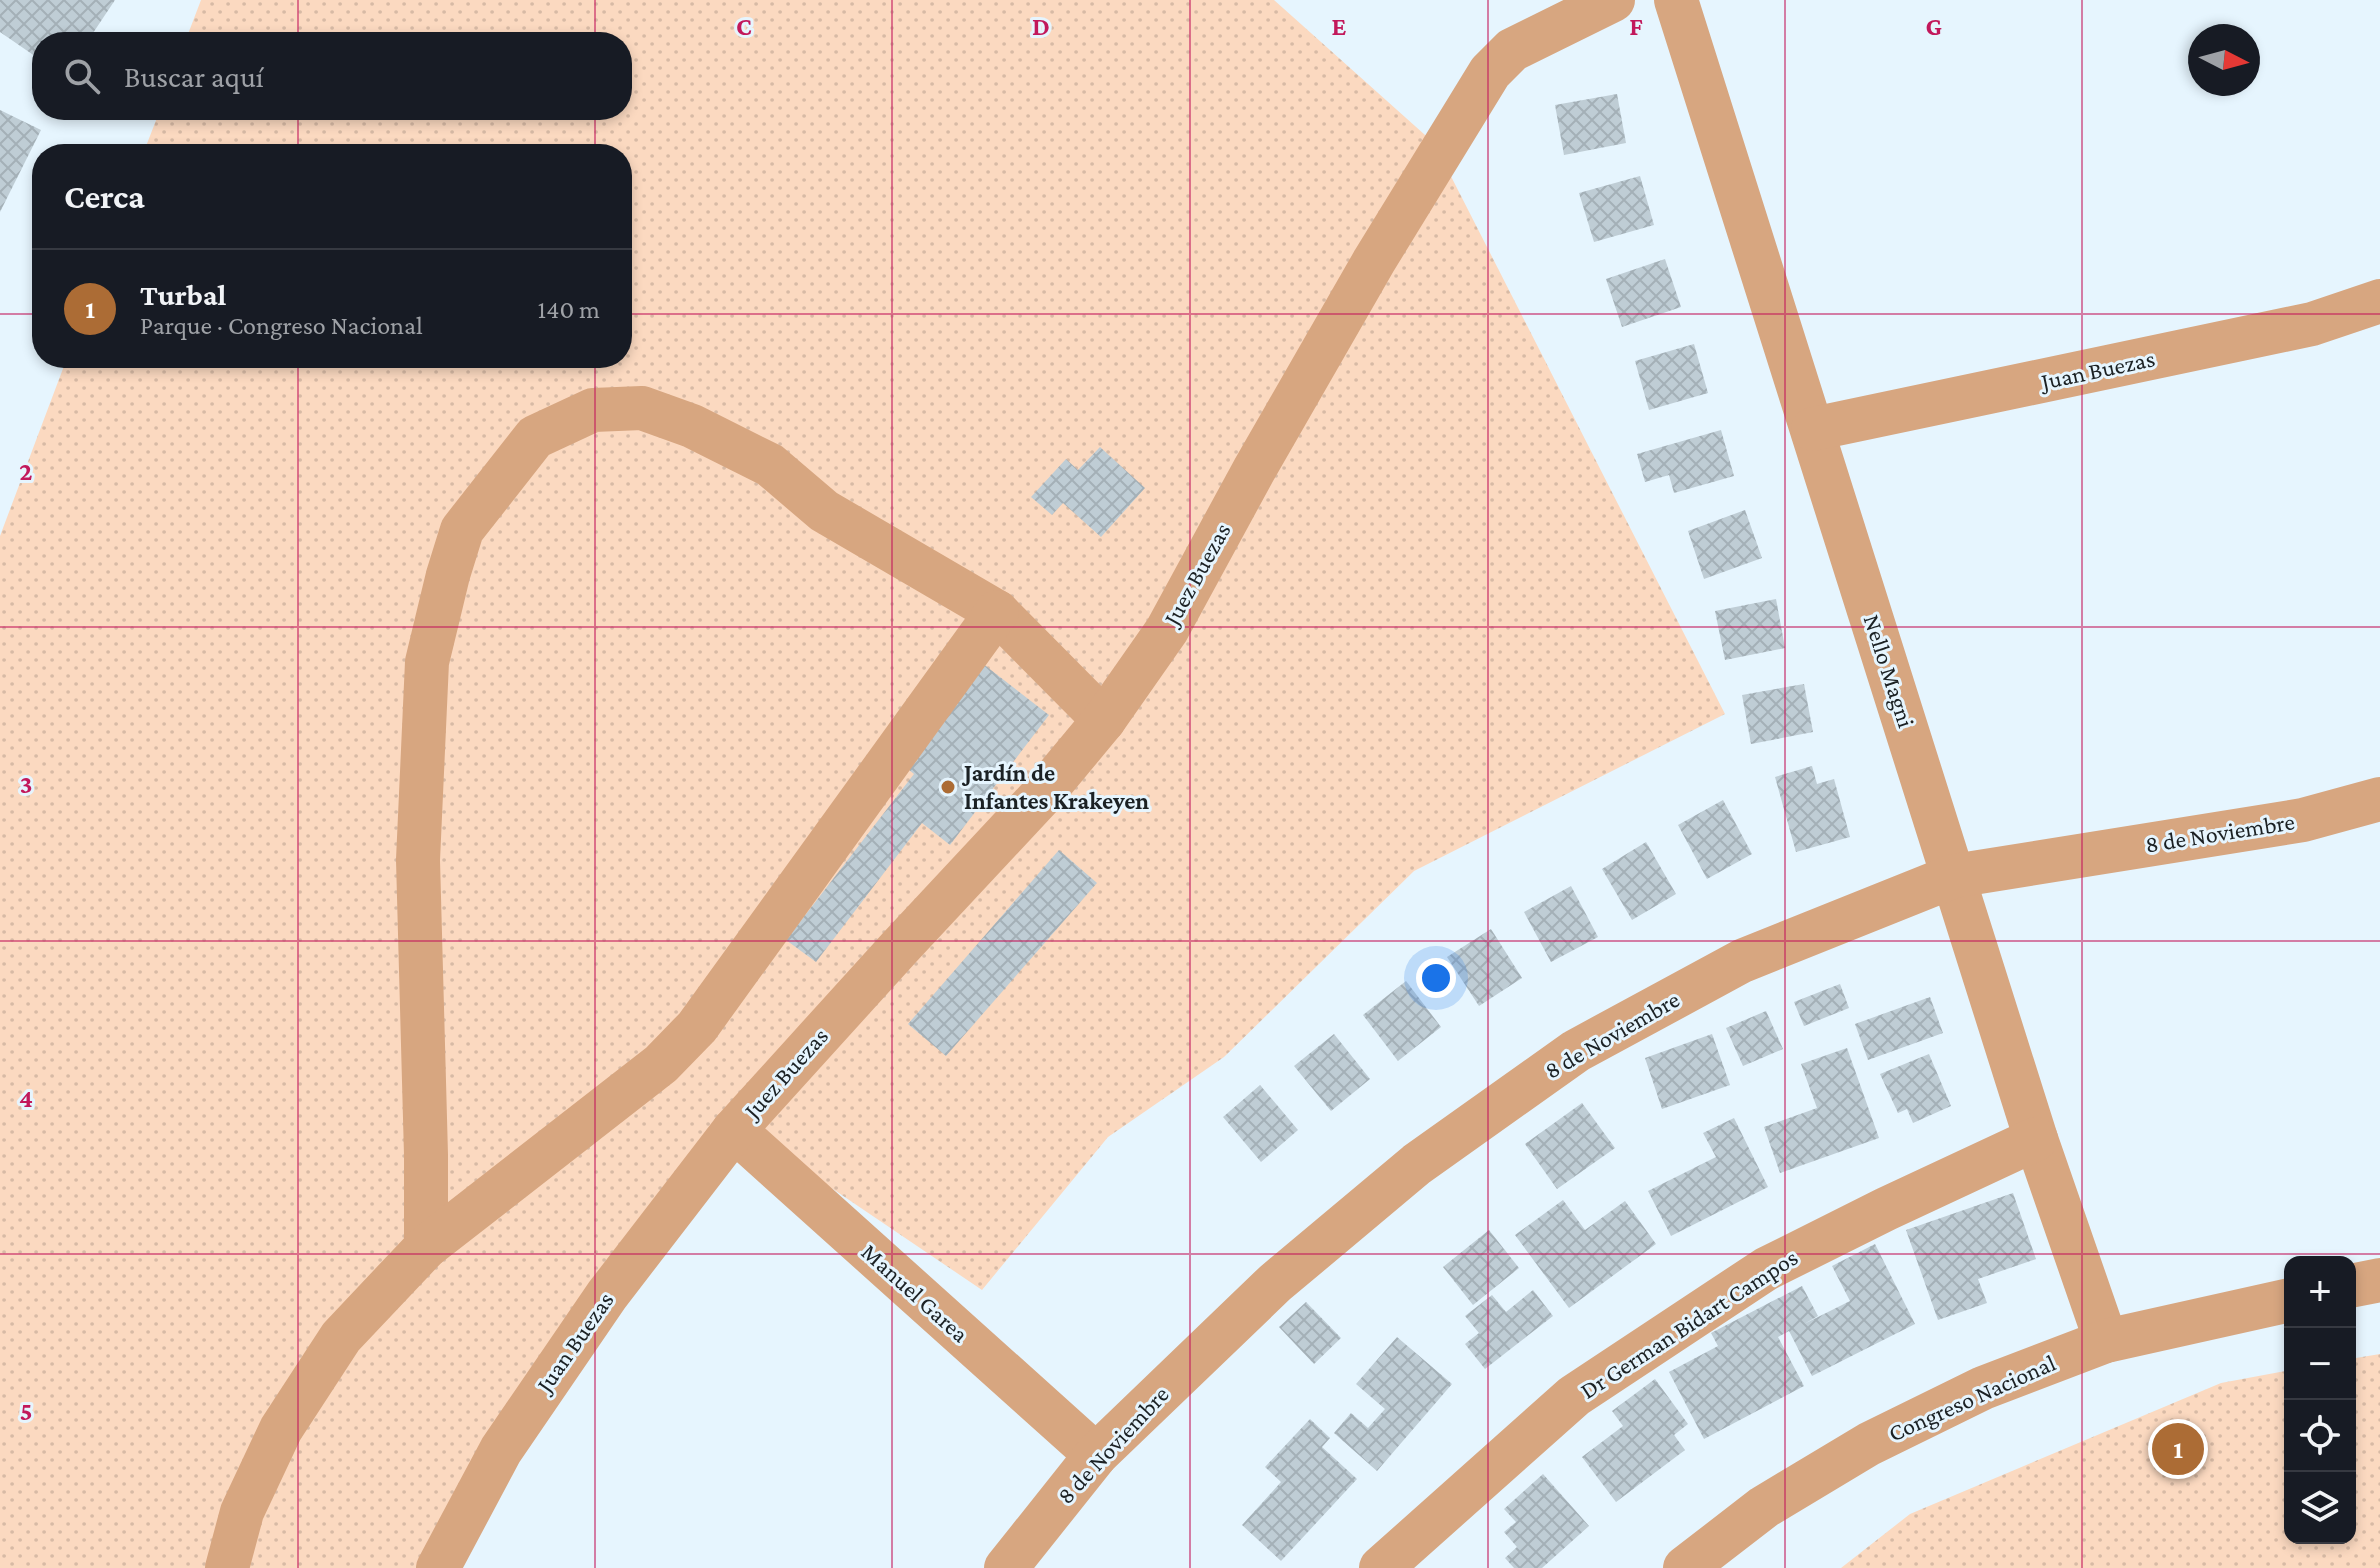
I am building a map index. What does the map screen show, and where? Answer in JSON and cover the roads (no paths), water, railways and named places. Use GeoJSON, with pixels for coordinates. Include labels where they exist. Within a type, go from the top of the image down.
{"type":"FeatureCollection","features":[{"type":"Feature","properties":{"kind":"street","name":"Juez Buezas"},"geometry":{"type":"LineString","coordinates":[[734,1130],[1040,797],[1104,720],[1167,630],[1352,300],[1490,72],[1512,50],[1613,0]]}},
{"type":"Feature","properties":{"kind":"street","name":"Nello Magni"},"geometry":{"type":"LineString","coordinates":[[1676,0],[2036,1139],[2106,1341]]}},
{"type":"Feature","properties":{"kind":"street","name":"Juan Buezas"},"geometry":{"type":"LineString","coordinates":[[1813,429],[2312,324],[2380,301]]}},
{"type":"Feature","properties":{"kind":"street"},"geometry":{"type":"LineString","coordinates":[[426,1247],[418,860],[427,662],[462,530],[535,437],[593,410],[642,408],[692,426],[770,465],[824,511],[997,612],[1104,720]]}},
{"type":"Feature","properties":{"kind":"street"},"geometry":{"type":"LineString","coordinates":[[227,1568],[242,1512],[281,1429],[341,1337],[426,1247],[661,1064],[697,1027],[997,612]]}},
{"type":"Feature","properties":{"kind":"street","name":"8 de Noviembre"},"geometry":{"type":"LineString","coordinates":[[1006,1568],[1096,1455],[1275,1283],[1417,1164],[1576,1051],[1742,961],[1954,876],[2303,820],[2380,799]]}},
{"type":"Feature","properties":{"kind":"street","name":"Juan Buezas"},"geometry":{"type":"LineString","coordinates":[[438,1568],[510,1437],[607,1295],[734,1130]]}},
{"type":"Feature","properties":{"kind":"street","name":"Manuel Garea"},"geometry":{"type":"LineString","coordinates":[[734,1130],[1096,1455]]}},
{"type":"Feature","properties":{"kind":"street","name":"Dr German Bidart Campos"},"geometry":{"type":"LineString","coordinates":[[1381,1568],[1574,1396],[1766,1269],[2036,1139]]}},
{"type":"Feature","properties":{"kind":"street"},"geometry":{"type":"LineString","coordinates":[[2356,1285],[2380,1280]]}},
{"type":"Feature","properties":{"kind":"street","name":"Congreso Nacional"},"geometry":{"type":"LineString","coordinates":[[1685,1568],[1764,1507],[1869,1444],[1983,1388],[2106,1341],[2284,1301]]}},
{"type":"Feature","properties":{"kind":"place","name":"Jardín de Infantes Krakeyen"},"geometry":{"type":"Point","coordinates":[948,787]}},
{"type":"Feature","properties":{"kind":"place","name":"Turbal"},"geometry":{"type":"Point","coordinates":[2178,1449]}}]}
